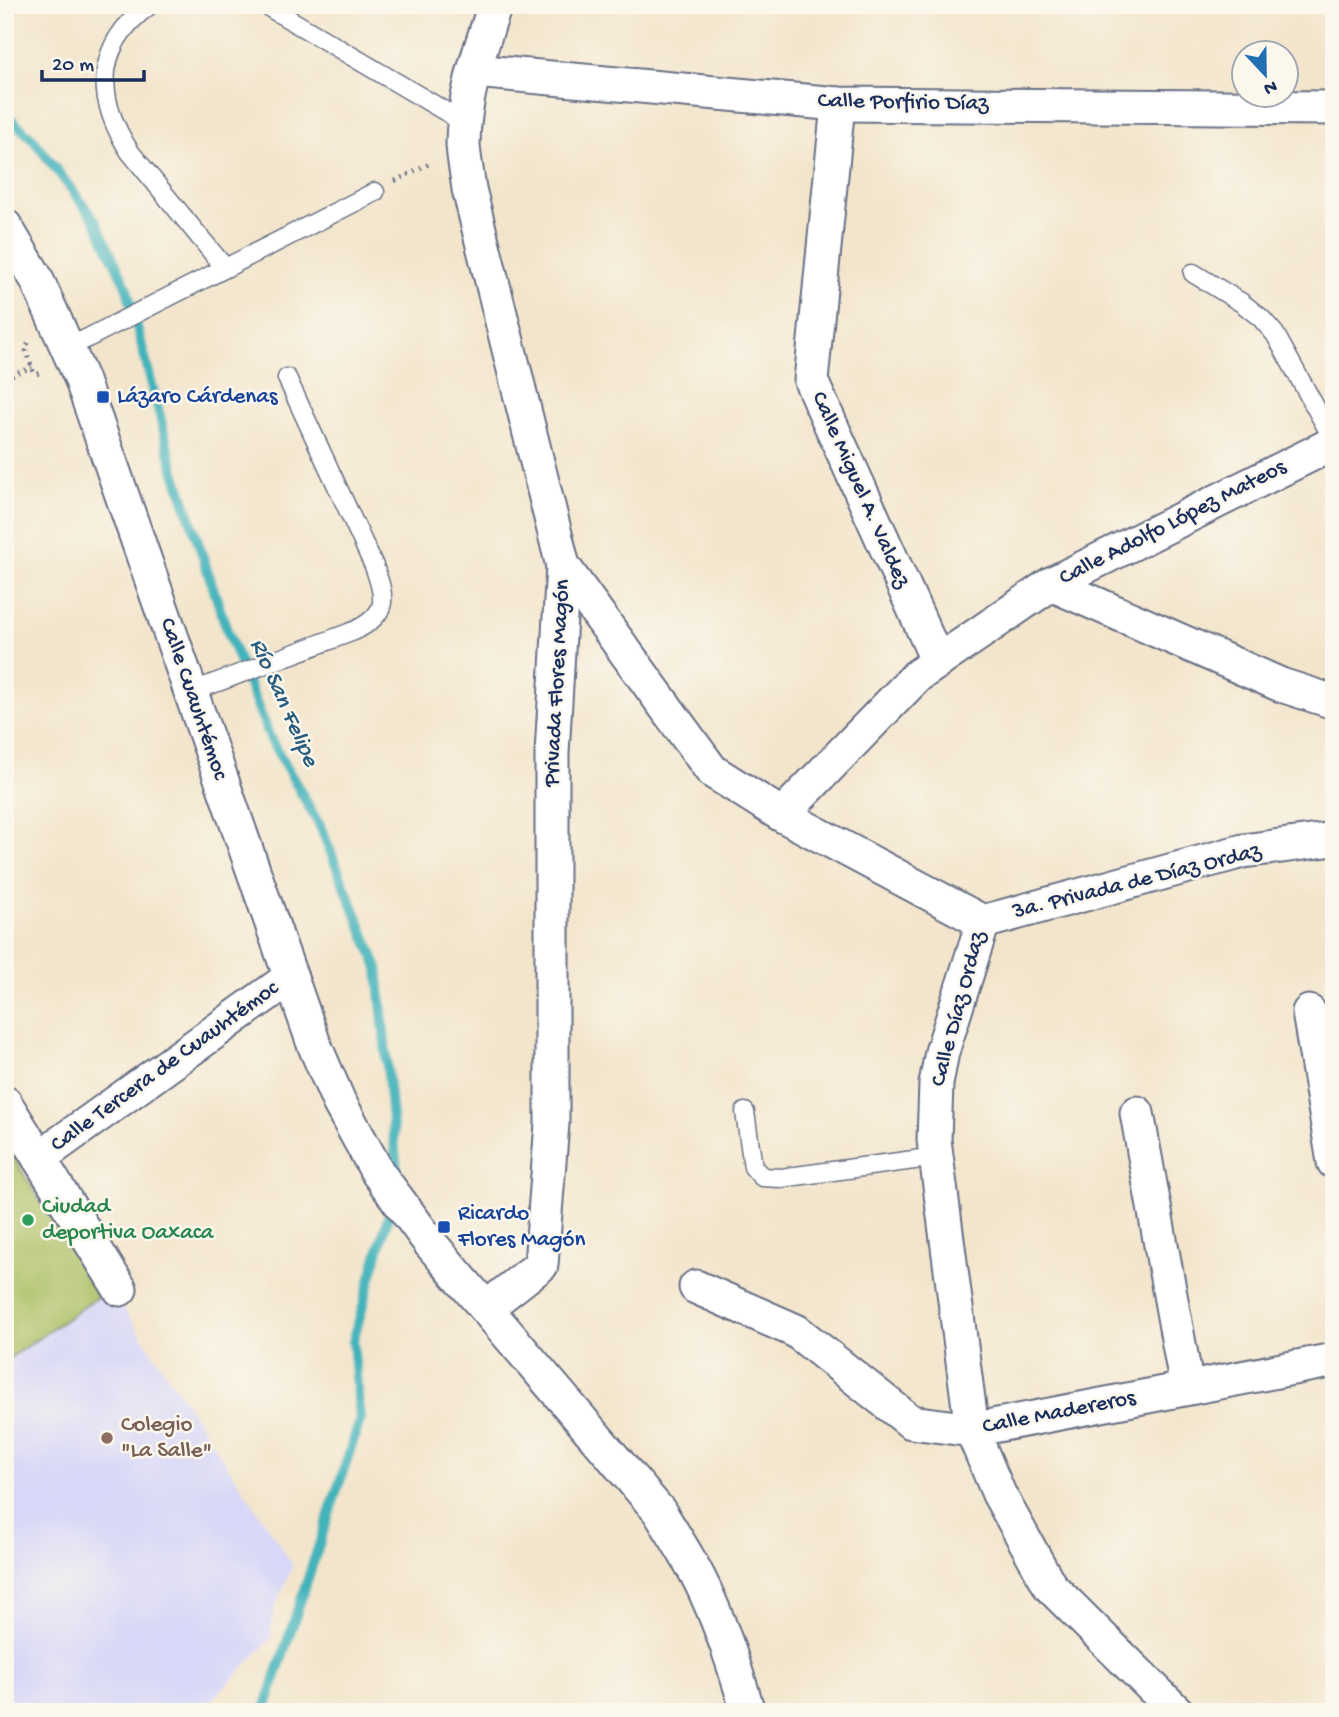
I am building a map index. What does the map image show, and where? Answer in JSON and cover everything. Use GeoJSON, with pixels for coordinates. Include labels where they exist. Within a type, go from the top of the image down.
{"type":"FeatureCollection","features":[{"type":"Feature","properties":{"kind":"street","name":"Privada Flores Magón"},"geometry":{"type":"LineString","coordinates":[[485,1308],[541,1265],[552,1123],[552,753],[563,566],[469,189],[463,147],[474,71],[495,5]]}},
{"type":"Feature","properties":{"kind":"street","name":"Calle Porfirio Díaz"},"geometry":{"type":"LineString","coordinates":[[474,71],[838,104],[1334,108]]}},
{"type":"Feature","properties":{"kind":"street","name":"Calle Miguel A. Valdez"},"geometry":{"type":"LineString","coordinates":[[838,104],[811,381],[938,662]]}},
{"type":"Feature","properties":{"kind":"street","name":"Calle Cuauhtémoc"},"geometry":{"type":"LineString","coordinates":[[5,226],[78,343],[81,378],[202,687],[291,977],[314,1044],[339,1102],[378,1173],[430,1243],[659,1511],[686,1553],[709,1599],[730,1653],[748,1712]]}},
{"type":"Feature","properties":{"kind":"street","name":"Calle Adolfo López Mateos"},"geometry":{"type":"LineString","coordinates":[[782,816],[917,676],[1051,584],[1334,442]]}},
{"type":"Feature","properties":{"kind":"street","name":"Calle Díaz Ordaz"},"geometry":{"type":"LineString","coordinates":[[563,566],[712,771],[782,816],[983,922],[940,1063],[935,1098],[934,1140],[972,1430],[999,1494],[1050,1586],[1177,1712]]}},
{"type":"Feature","properties":{"kind":"street","name":"Calle Adolfo López Mateos"},"geometry":{"type":"LineString","coordinates":[[1051,584],[1281,685],[1334,702]]}},
{"type":"Feature","properties":{"kind":"street","name":"3a. Privada de Díaz Ordaz"},"geometry":{"type":"LineString","coordinates":[[983,922],[1243,851],[1334,839]]}},
{"type":"Feature","properties":{"kind":"street","name":"Calle Tercera de Cuauhtémoc"},"geometry":{"type":"LineString","coordinates":[[39,1158],[291,977]]}},
{"type":"Feature","properties":{"kind":"street"},"geometry":{"type":"LineString","coordinates":[[1309,1013],[1334,1162]]}},
{"type":"Feature","properties":{"kind":"street"},"geometry":{"type":"LineString","coordinates":[[5,1103],[120,1289]]}},
{"type":"Feature","properties":{"kind":"street"},"geometry":{"type":"LineString","coordinates":[[1137,1113],[1187,1388]]}},
{"type":"Feature","properties":{"kind":"street","name":"Calle Madereros"},"geometry":{"type":"LineString","coordinates":[[696,1287],[796,1331],[911,1422],[972,1430],[1334,1360]]}},
{"type":"Feature","properties":{"kind":"lane"},"geometry":{"type":"LineString","coordinates":[[150,5],[137,15],[111,49],[105,69],[104,89],[109,113],[130,152],[225,268]]}},
{"type":"Feature","properties":{"kind":"lane"},"geometry":{"type":"LineString","coordinates":[[265,5],[465,122]]}},
{"type":"Feature","properties":{"kind":"lane"},"geometry":{"type":"LineString","coordinates":[[78,343],[375,192]]}},
{"type":"Feature","properties":{"kind":"lane"},"geometry":{"type":"LineString","coordinates":[[1193,273],[1242,303],[1275,334],[1334,442]]}},
{"type":"Feature","properties":{"kind":"lane"},"geometry":{"type":"LineString","coordinates":[[202,687],[369,624],[378,615],[383,602],[374,566],[287,377]]}},
{"type":"Feature","properties":{"kind":"lane"},"geometry":{"type":"LineString","coordinates":[[745,1112],[753,1167],[762,1177],[781,1178],[936,1157]]}},
{"type":"Feature","properties":{"kind":"path"},"geometry":{"type":"LineString","coordinates":[[375,192],[439,159]]}},
{"type":"Feature","properties":{"kind":"path"},"geometry":{"type":"LineString","coordinates":[[5,378],[32,367]]}},
{"type":"Feature","properties":{"kind":"shaded area","name":"Colegio \"La Salle\""},"geometry":{"type":"Polygon","coordinates":[[[110,1288],[293,1565],[274,1610],[271,1639],[206,1706],[204,1712],[5,1712],[5,1537],[9,1535],[5,1529],[5,1361],[110,1288]]]}},
{"type":"Feature","properties":{"kind":"green space","name":"Ciudad deportiva Oaxaca"},"geometry":{"type":"Polygon","coordinates":[[[5,1143],[98,1297],[5,1361],[5,1143]]]}},
{"type":"Feature","properties":{"kind":"waterway","name":"Río San Felipe"},"geometry":{"type":"LineString","coordinates":[[5,114],[32,138],[95,220],[127,288],[172,463],[228,633],[271,740],[320,826],[378,968],[398,1184]]}},
{"type":"Feature","properties":{"kind":"waterway"},"geometry":{"type":"LineString","coordinates":[[264,1712],[360,1420],[353,1341],[392,1203]]}},
{"type":"Feature","properties":{"kind":"place","name":"Lázaro Cárdenas"},"geometry":{"type":"Point","coordinates":[103,397]}},
{"type":"Feature","properties":{"kind":"place","name":"Ciudad deportiva Oaxaca"},"geometry":{"type":"Point","coordinates":[28,1220]}},
{"type":"Feature","properties":{"kind":"place","name":"Ricardo Flores Magón"},"geometry":{"type":"Point","coordinates":[444,1227]}},
{"type":"Feature","properties":{"kind":"place","name":"Colegio \"La Salle\""},"geometry":{"type":"Point","coordinates":[107,1438]}}]}
